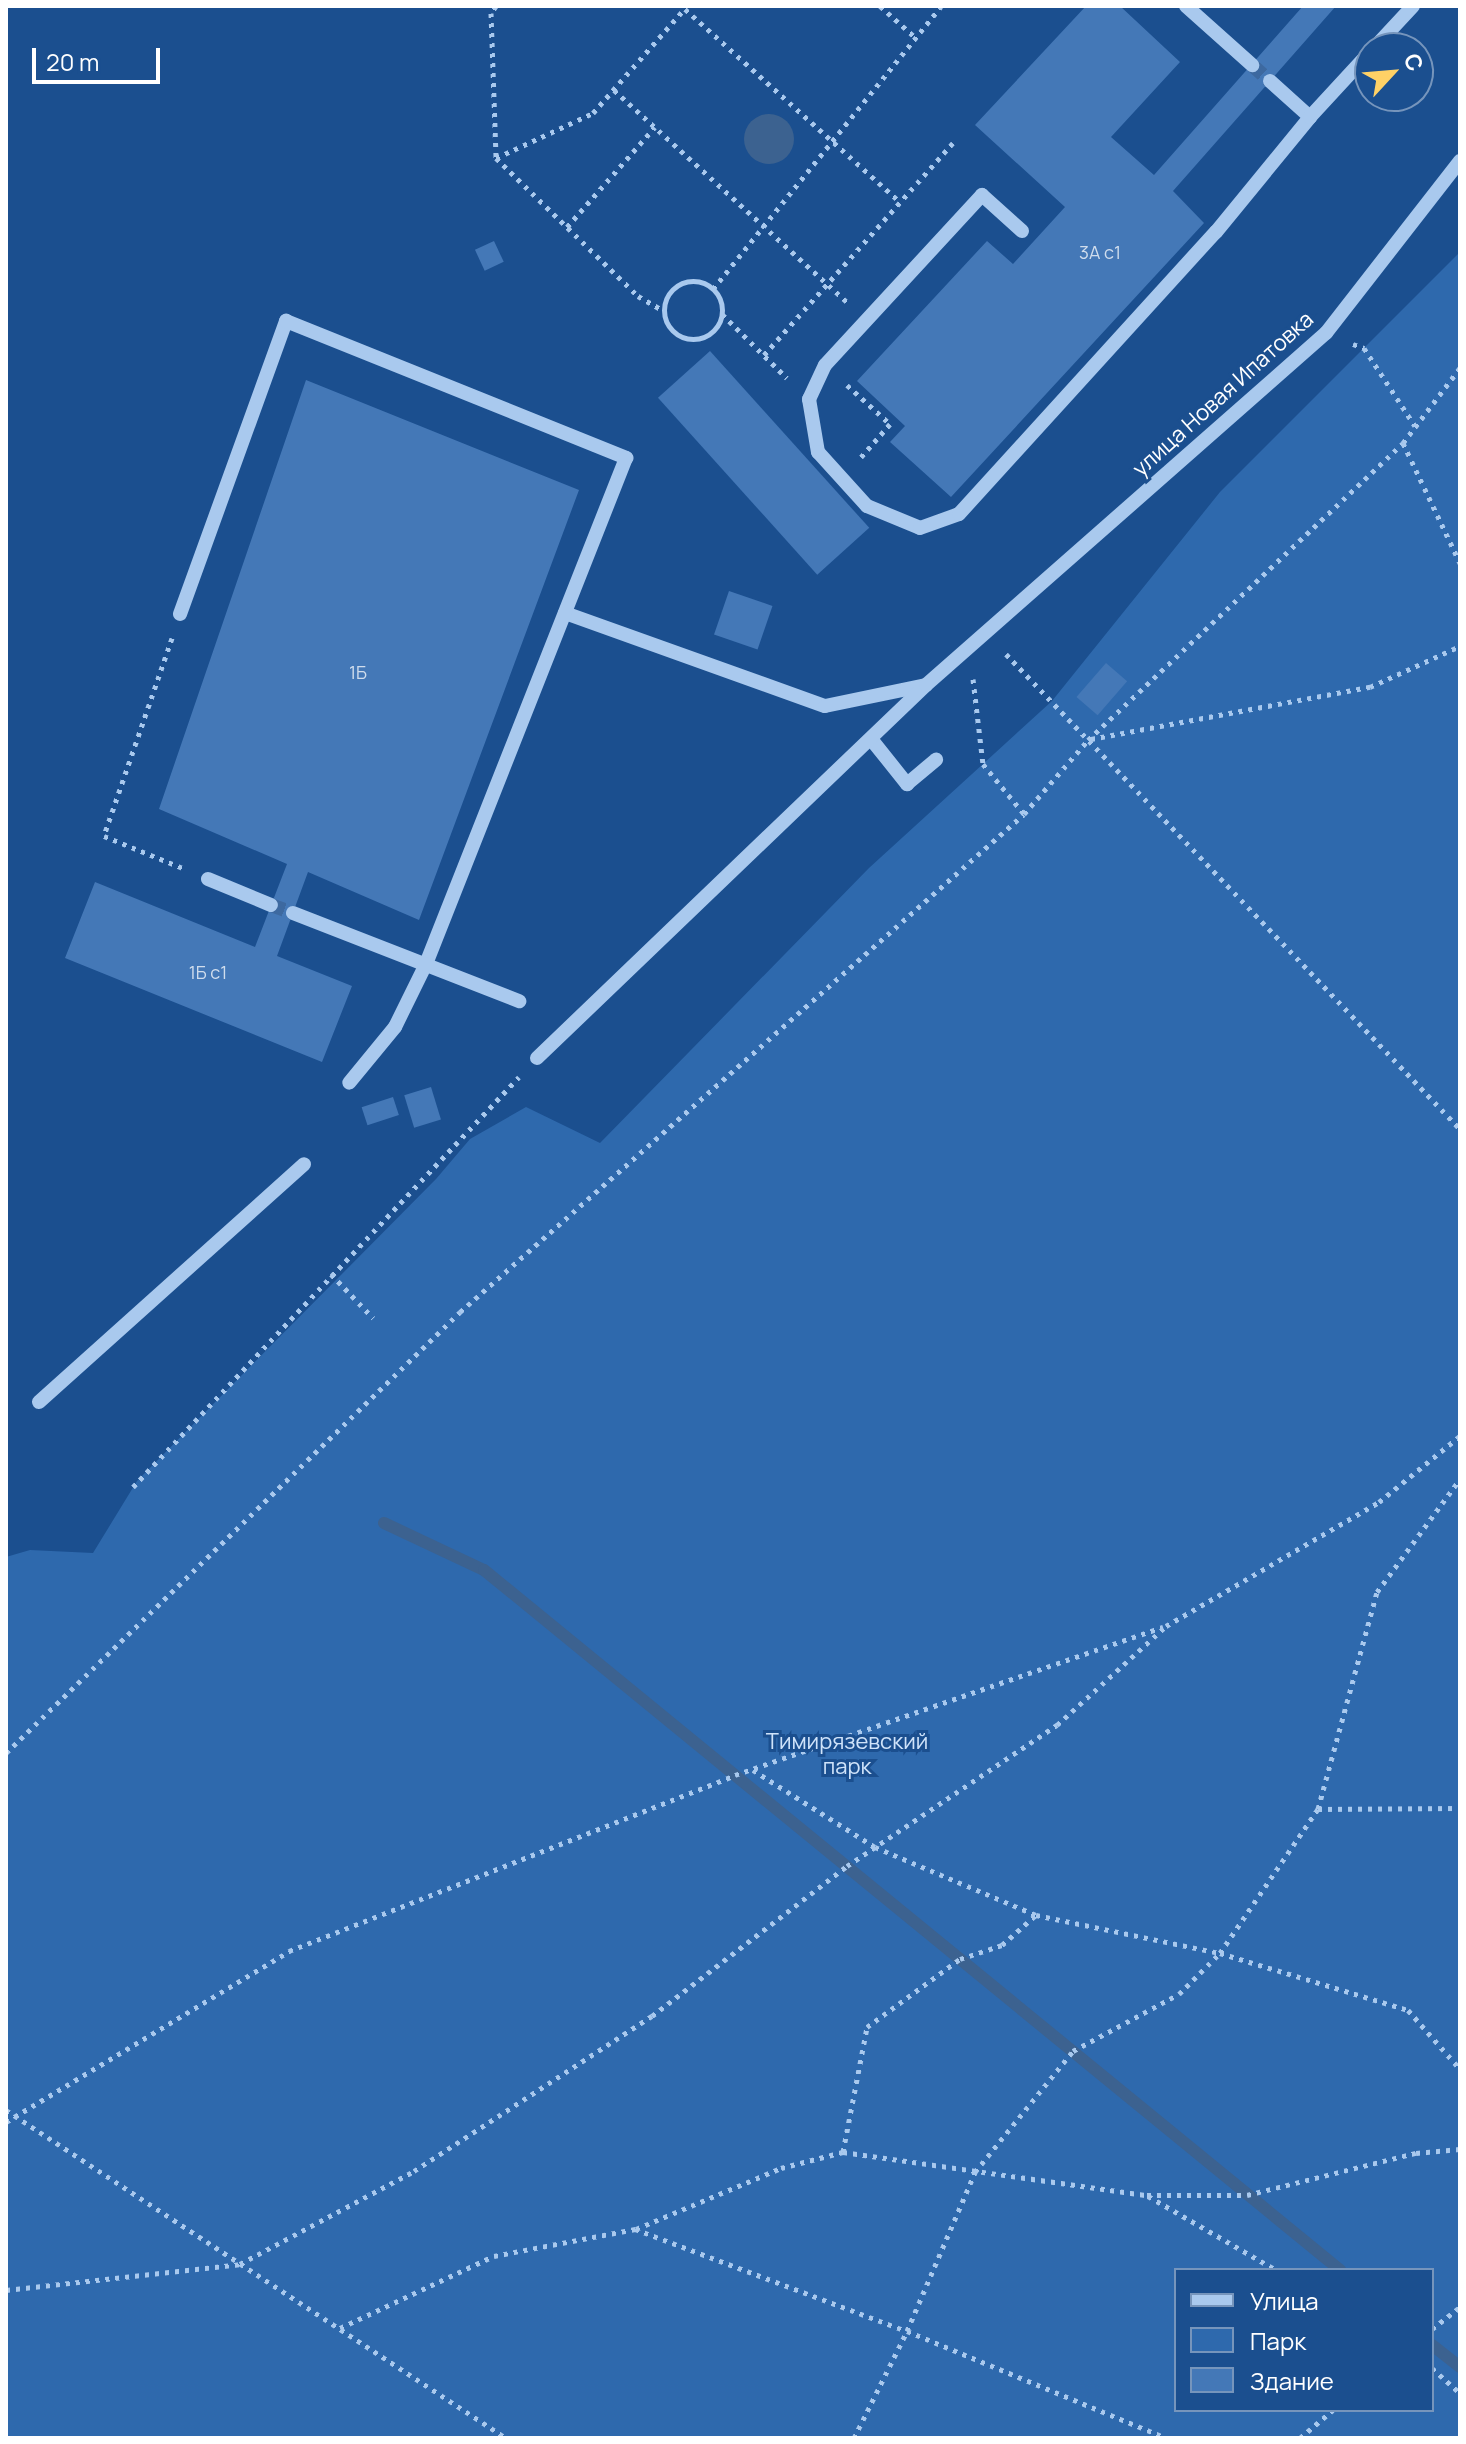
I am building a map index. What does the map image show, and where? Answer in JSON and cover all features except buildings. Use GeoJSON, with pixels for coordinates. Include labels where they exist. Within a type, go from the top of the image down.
{"type":"FeatureCollection","features":[{"type":"Feature","properties":{"kind":"street"},"geometry":{"type":"LineString","coordinates":[[1186,6],[1252,65]]}},
{"type":"Feature","properties":{"kind":"street"},"geometry":{"type":"LineString","coordinates":[[1389,32],[1413,6]]}},
{"type":"Feature","properties":{"kind":"street"},"geometry":{"type":"LineString","coordinates":[[1022,231],[982,195],[825,365],[809,399],[818,452],[867,506],[920,528],[959,514],[1216,232],[1310,117],[1354,69]]}},
{"type":"Feature","properties":{"kind":"street"},"geometry":{"type":"LineString","coordinates":[[1270,81],[1310,117]]}},
{"type":"Feature","properties":{"kind":"street","name":"улица Новая Ипатовка"},"geometry":{"type":"LineString","coordinates":[[537,1058],[926,685],[1326,333],[1460,161]]}},
{"type":"Feature","properties":{"kind":"street"},"geometry":{"type":"LineString","coordinates":[[180,614],[286,321],[626,458],[426,964],[395,1027],[349,1083]]}},
{"type":"Feature","properties":{"kind":"street"},"geometry":{"type":"LineString","coordinates":[[565,613],[825,706],[926,685]]}},
{"type":"Feature","properties":{"kind":"street"},"geometry":{"type":"LineString","coordinates":[[871,739],[907,784],[936,760]]}},
{"type":"Feature","properties":{"kind":"street"},"geometry":{"type":"LineString","coordinates":[[208,879],[271,905]]}},
{"type":"Feature","properties":{"kind":"street"},"geometry":{"type":"LineString","coordinates":[[293,913],[519,1001]]}},
{"type":"Feature","properties":{"kind":"street"},"geometry":{"type":"LineString","coordinates":[[39,1402],[304,1164]]}},
{"type":"Feature","properties":{"kind":"path"},"geometry":{"type":"LineString","coordinates":[[496,6],[491,13],[496,158],[638,296],[664,311],[671,329],[688,339],[714,331],[722,314]]}},
{"type":"Feature","properties":{"kind":"path"},"geometry":{"type":"LineString","coordinates":[[880,6],[916,38]]}},
{"type":"Feature","properties":{"kind":"path"},"geometry":{"type":"LineString","coordinates":[[713,289],[941,6]]}},
{"type":"Feature","properties":{"kind":"path"},"geometry":{"type":"LineString","coordinates":[[496,158],[593,113],[686,7],[900,202]]}},
{"type":"Feature","properties":{"kind":"path"},"geometry":{"type":"LineString","coordinates":[[614,90],[865,319]]}},
{"type":"Feature","properties":{"kind":"path"},"geometry":{"type":"LineString","coordinates":[[567,227],[655,127]]}},
{"type":"Feature","properties":{"kind":"path"},"geometry":{"type":"LineString","coordinates":[[764,355],[953,143]]}},
{"type":"Feature","properties":{"kind":"path"},"geometry":{"type":"LineString","coordinates":[[664,311],[677,285],[696,281],[713,289],[722,314],[809,399]]}},
{"type":"Feature","properties":{"kind":"path"},"geometry":{"type":"LineString","coordinates":[[1326,333],[1364,348],[1415,426]]}},
{"type":"Feature","properties":{"kind":"path"},"geometry":{"type":"LineString","coordinates":[[825,365],[890,424],[842,478]]}},
{"type":"Feature","properties":{"kind":"path"},"geometry":{"type":"LineString","coordinates":[[6,1753],[460,1312],[1024,814],[1088,740],[1403,443],[1460,368]]}},
{"type":"Feature","properties":{"kind":"path"},"geometry":{"type":"LineString","coordinates":[[1403,443],[1460,563]]}},
{"type":"Feature","properties":{"kind":"path"},"geometry":{"type":"LineString","coordinates":[[180,614],[104,836],[208,879]]}},
{"type":"Feature","properties":{"kind":"path"},"geometry":{"type":"LineString","coordinates":[[986,633],[1460,1129]]}},
{"type":"Feature","properties":{"kind":"path"},"geometry":{"type":"LineString","coordinates":[[1088,740],[1370,687],[1460,646]]}},
{"type":"Feature","properties":{"kind":"path"},"geometry":{"type":"LineString","coordinates":[[961,655],[978,690],[983,764],[1024,814]]}},
{"type":"Feature","properties":{"kind":"path"},"geometry":{"type":"LineString","coordinates":[[133,1487],[537,1058]]}},
{"type":"Feature","properties":{"kind":"path"},"geometry":{"type":"LineString","coordinates":[[331,1274],[373,1318]]}},
{"type":"Feature","properties":{"kind":"path"},"geometry":{"type":"LineString","coordinates":[[6,2122],[289,1951],[752,1770],[1166,1626],[1379,1502],[1460,1436]]}},
{"type":"Feature","properties":{"kind":"path"},"geometry":{"type":"LineString","coordinates":[[854,2438],[907,2331],[975,2172],[1073,2051],[1179,1994],[1220,1953],[1318,1809],[1377,1592],[1460,1479]]}},
{"type":"Feature","properties":{"kind":"path"},"geometry":{"type":"LineString","coordinates":[[6,2290],[240,2264],[414,2171],[652,2016],[875,1847],[1057,1725],[1166,1626]]}},
{"type":"Feature","properties":{"kind":"path"},"geometry":{"type":"LineString","coordinates":[[752,1770],[875,1847],[1036,1915],[1220,1953],[1408,2010],[1460,2069]]}},
{"type":"Feature","properties":{"kind":"path"},"geometry":{"type":"LineString","coordinates":[[1318,1809],[1460,1808]]}},
{"type":"Feature","properties":{"kind":"path"},"geometry":{"type":"LineString","coordinates":[[843,2152],[867,2027],[960,1959],[1002,1945],[1036,1915]]}},
{"type":"Feature","properties":{"kind":"path"},"geometry":{"type":"LineString","coordinates":[[6,2110],[506,2438]]}},
{"type":"Feature","properties":{"kind":"path"},"geometry":{"type":"LineString","coordinates":[[340,2328],[494,2256],[635,2229],[781,2168],[843,2152],[1147,2195],[1247,2195],[1416,2153],[1460,2149]]}},
{"type":"Feature","properties":{"kind":"path"},"geometry":{"type":"LineString","coordinates":[[1147,2195],[1273,2268]]}},
{"type":"Feature","properties":{"kind":"path"},"geometry":{"type":"LineString","coordinates":[[635,2229],[907,2331],[1166,2438]]}},
{"type":"Feature","properties":{"kind":"path"},"geometry":{"type":"LineString","coordinates":[[1434,2327],[1460,2307]]}},
{"type":"Feature","properties":{"kind":"path"},"geometry":{"type":"LineString","coordinates":[[1434,2370],[1460,2393]]}},
{"type":"Feature","properties":{"kind":"path"},"geometry":{"type":"LineString","coordinates":[[1300,2438],[1331,2412]]}},
{"type":"Feature","properties":{"kind":"green space","name":"Тимирязевский парк"},"geometry":{"type":"Polygon","coordinates":[[[1460,252],[1460,2438],[6,2438],[6,1557],[30,1550],[93,1553],[137,1481],[436,1179],[470,1139],[526,1107],[600,1143],[869,868],[1052,701],[1220,492],[1460,252]]]}},
{"type":"Feature","properties":{"kind":"shaded area"},"geometry":{"type":"Polygon","coordinates":[[[769,114],[786,122],[794,139],[786,156],[769,164],[752,156],[744,139],[752,122],[769,114]]]}},
{"type":"Feature","properties":{"kind":"waterway"},"geometry":{"type":"LineString","coordinates":[[384,1523],[484,1570],[1338,2268]]}},
{"type":"Feature","properties":{"kind":"waterway"},"geometry":{"type":"LineString","coordinates":[[1434,2347],[1460,2367]]}},
{"type":"Feature","properties":{"kind":"tunnel"},"geometry":{"type":"LineString","coordinates":[[1252,65],[1270,81]]}},
{"type":"Feature","properties":{"kind":"tunnel"},"geometry":{"type":"LineString","coordinates":[[271,905],[293,913]]}}]}
